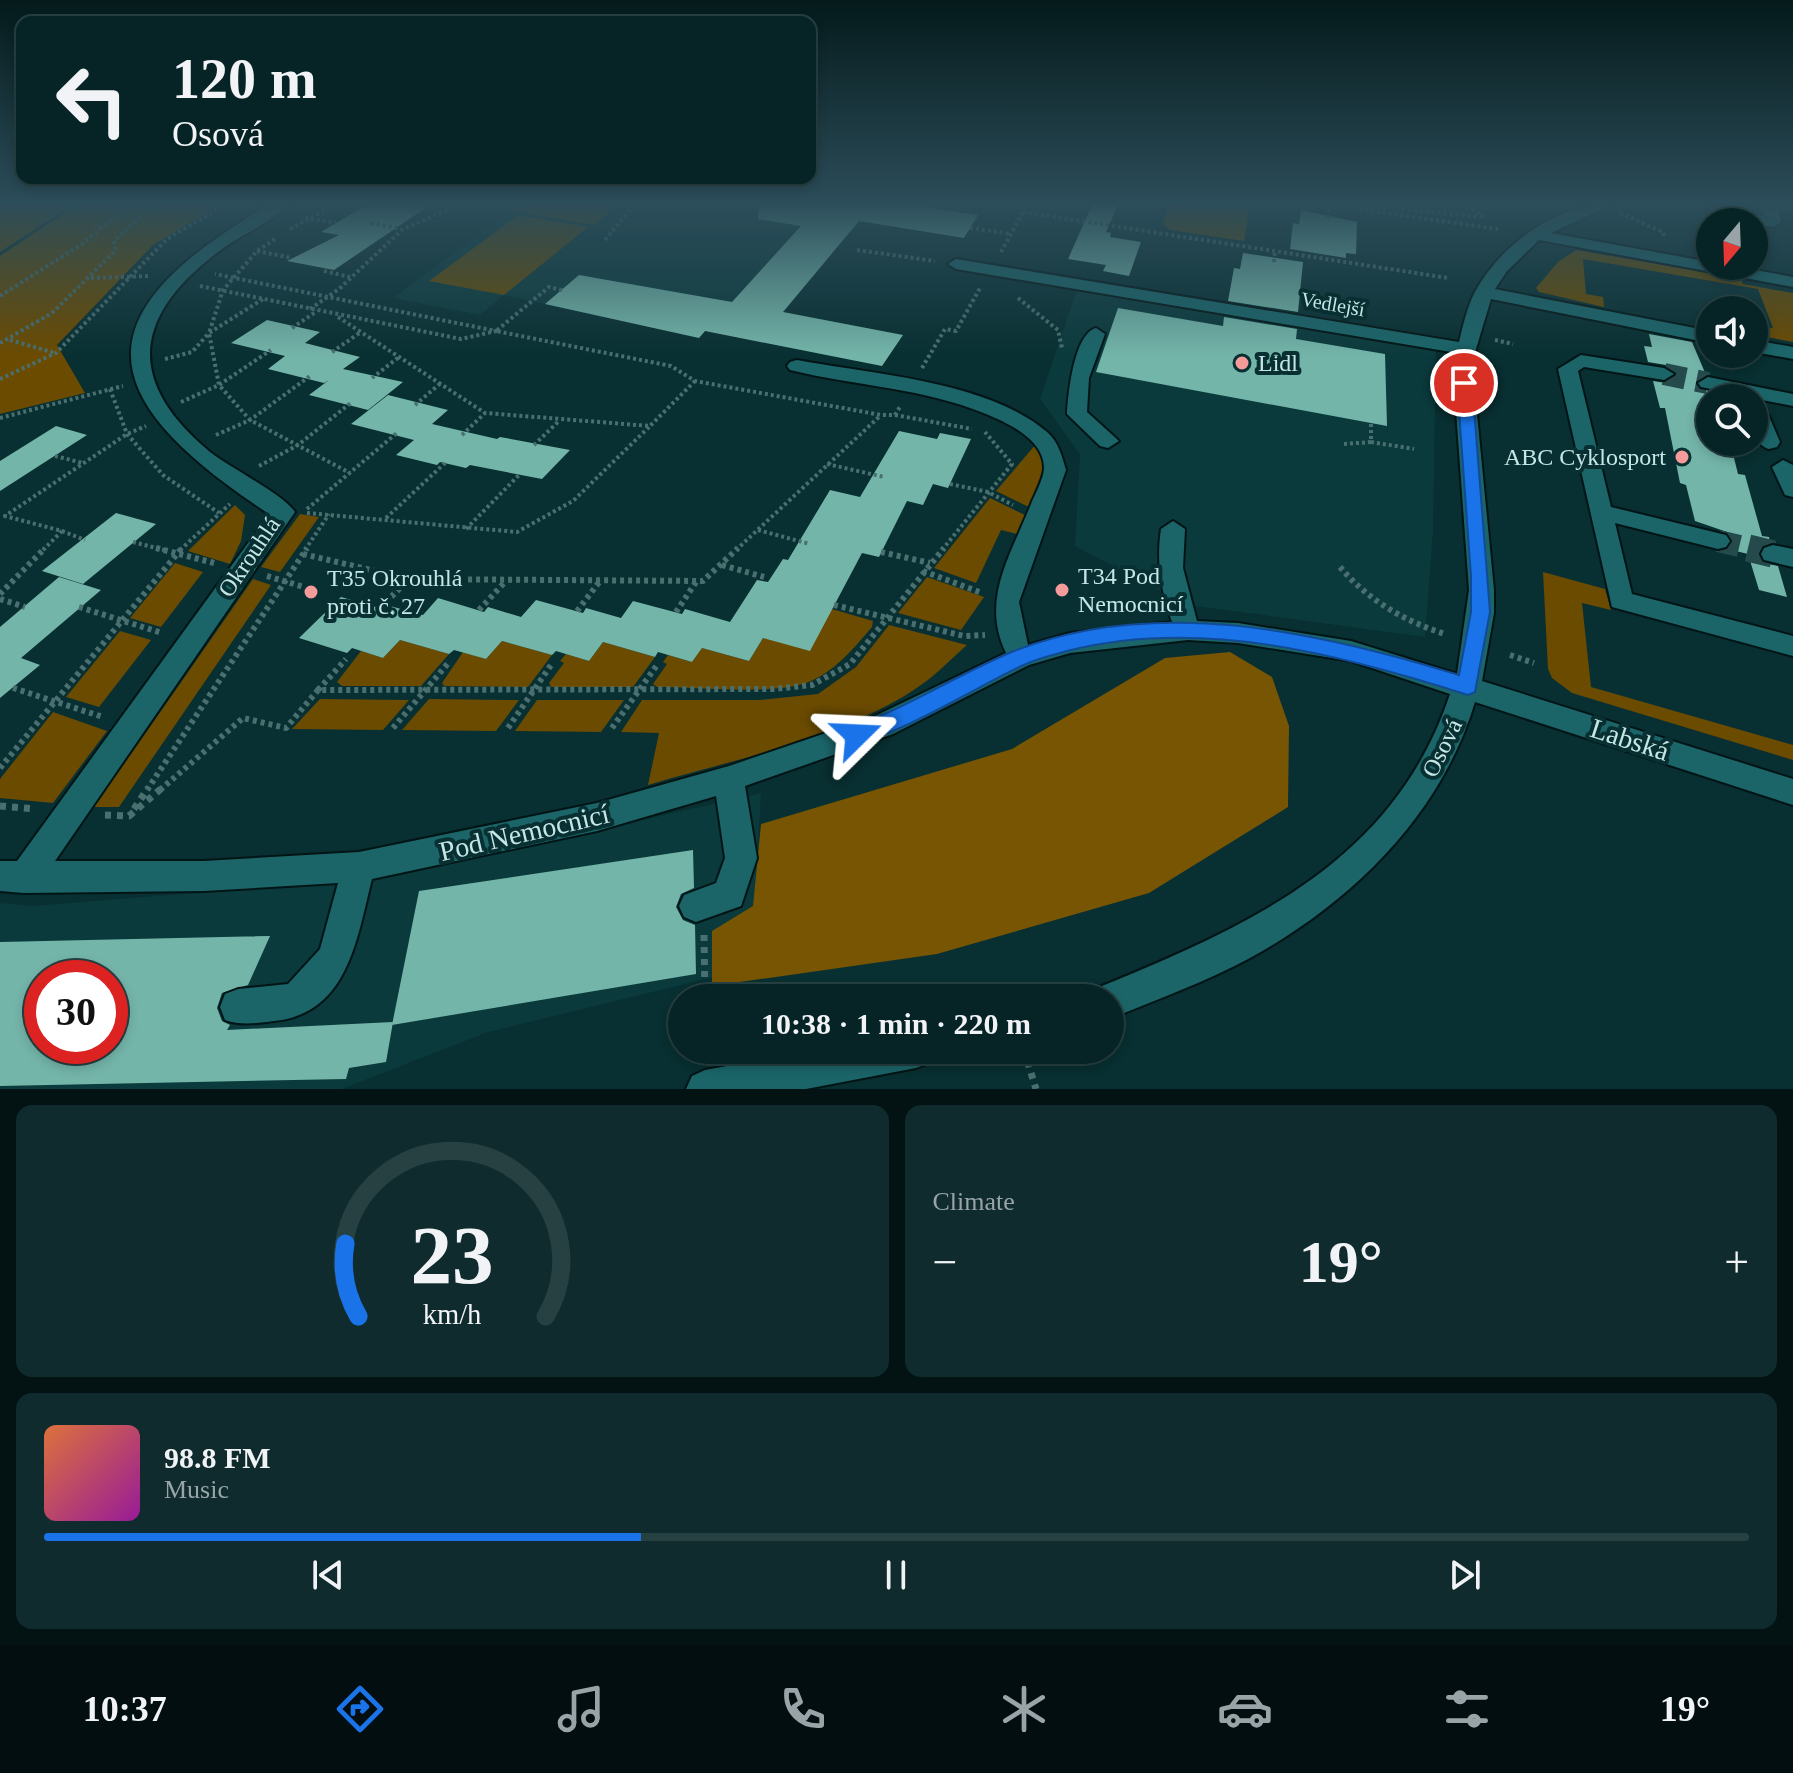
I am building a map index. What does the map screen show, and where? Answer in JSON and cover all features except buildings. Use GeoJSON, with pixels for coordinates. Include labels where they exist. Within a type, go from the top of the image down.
{"type":"FeatureCollection","features":[{"type":"Feature","properties":{"kind":"street","name":"Okrouhlá"},"geometry":{"type":"LineString","coordinates":[[12,877],[70,813],[283,512],[193,446],[164,414],[142,374],[138,346],[154,305],[206,256]]}},
{"type":"Feature","properties":{"kind":"street","name":"Osová"},"geometry":{"type":"LineString","coordinates":[[1124,995],[1237,946],[1293,913],[1350,871],[1394,826],[1421,791],[1457,720],[1474,665],[1481,600],[1464,383],[1465,349],[1483,292],[1500,265],[1511,256]]}},
{"type":"Feature","properties":{"kind":"street"},"geometry":{"type":"LineString","coordinates":[[1650,256],[1793,282]]}},
{"type":"Feature","properties":{"kind":"street","name":"Vedlejší"},"geometry":{"type":"LineString","coordinates":[[956,264],[988,275],[1465,349]]}},
{"type":"Feature","properties":{"kind":"street"},"geometry":{"type":"LineString","coordinates":[[1483,292],[1696,334]]}},
{"type":"Feature","properties":{"kind":"street"},"geometry":{"type":"LineString","coordinates":[[1096,334],[1079,378],[1077,414],[1108,441]]}},
{"type":"Feature","properties":{"kind":"street"},"geometry":{"type":"LineString","coordinates":[[1768,349],[1793,353]]}},
{"type":"Feature","properties":{"kind":"street"},"geometry":{"type":"LineString","coordinates":[[1664,374],[1581,361],[1568,369],[1621,600],[1793,646]]}},
{"type":"Feature","properties":{"kind":"street"},"geometry":{"type":"LineString","coordinates":[[797,366],[907,395],[977,402],[1015,419],[1040,437],[1049,450],[1055,470],[1006,602],[1015,646]]}},
{"type":"Feature","properties":{"kind":"street"},"geometry":{"type":"LineString","coordinates":[[1768,398],[1793,400]]}},
{"type":"Feature","properties":{"kind":"street"},"geometry":{"type":"LineString","coordinates":[[1783,467],[1793,490]]}},
{"type":"Feature","properties":{"kind":"street"},"geometry":{"type":"LineString","coordinates":[[1601,512],[1718,541]]}},
{"type":"Feature","properties":{"kind":"street"},"geometry":{"type":"LineString","coordinates":[[1173,529],[1167,558],[1173,592],[1188,630]]}},
{"type":"Feature","properties":{"kind":"street","name":"Pod Nemocnicí"},"geometry":{"type":"LineString","coordinates":[[12,877],[204,876],[359,867],[597,817],[729,779],[883,726],[1015,646],[1188,630],[1238,633],[1351,651],[1468,686]]}},
{"type":"Feature","properties":{"kind":"street","name":"Labská"},"geometry":{"type":"LineString","coordinates":[[1468,686],[1793,792]]}},
{"type":"Feature","properties":{"kind":"street"},"geometry":{"type":"LineString","coordinates":[[700,904],[729,895],[741,858],[729,779]]}},
{"type":"Feature","properties":{"kind":"street"},"geometry":{"type":"LineString","coordinates":[[238,1007],[297,1001],[307,991],[335,958],[359,867]]}},
{"type":"Feature","properties":{"kind":"street"},"geometry":{"type":"LineString","coordinates":[[705,1089],[840,1064]]}},
{"type":"Feature","properties":{"kind":"path"},"geometry":{"type":"LineString","coordinates":[[0,296],[63,256]]}},
{"type":"Feature","properties":{"kind":"path"},"geometry":{"type":"LineString","coordinates":[[0,343],[52,313],[111,256]]}},
{"type":"Feature","properties":{"kind":"path"},"geometry":{"type":"LineString","coordinates":[[0,379],[56,353],[150,256]]}},
{"type":"Feature","properties":{"kind":"path"},"geometry":{"type":"LineString","coordinates":[[253,256],[223,290],[209,333],[219,385],[250,420],[350,473]]}},
{"type":"Feature","properties":{"kind":"path"},"geometry":{"type":"LineString","coordinates":[[281,256],[292,258]]}},
{"type":"Feature","properties":{"kind":"path"},"geometry":{"type":"LineString","coordinates":[[309,309],[374,256]]}},
{"type":"Feature","properties":{"kind":"path"},"geometry":{"type":"LineString","coordinates":[[898,256],[956,264]]}},
{"type":"Feature","properties":{"kind":"path"},"geometry":{"type":"LineString","coordinates":[[895,415],[945,329],[956,331],[999,256]]}},
{"type":"Feature","properties":{"kind":"path"},"geometry":{"type":"LineString","coordinates":[[1274,262],[1275,256]]}},
{"type":"Feature","properties":{"kind":"path"},"geometry":{"type":"LineString","coordinates":[[1314,256],[1448,278]]}},
{"type":"Feature","properties":{"kind":"path"},"geometry":{"type":"LineString","coordinates":[[324,271],[351,277]]}},
{"type":"Feature","properties":{"kind":"path"},"geometry":{"type":"LineString","coordinates":[[182,275],[232,278],[671,366],[695,381],[985,431],[1012,464],[850,664],[812,685],[773,689],[318,690]]}},
{"type":"Feature","properties":{"kind":"path"},"geometry":{"type":"LineString","coordinates":[[182,275],[223,290],[461,339],[496,331],[549,287],[562,290]]}},
{"type":"Feature","properties":{"kind":"path"},"geometry":{"type":"LineString","coordinates":[[988,275],[1028,303],[1058,330],[1063,352]]}},
{"type":"Feature","properties":{"kind":"path"},"geometry":{"type":"LineString","coordinates":[[90,278],[129,276]]}},
{"type":"Feature","properties":{"kind":"path"},"geometry":{"type":"LineString","coordinates":[[0,418],[128,384],[162,359],[192,352],[209,333],[263,299]]}},
{"type":"Feature","properties":{"kind":"path"},"geometry":{"type":"LineString","coordinates":[[292,328],[317,311]]}},
{"type":"Feature","properties":{"kind":"path"},"geometry":{"type":"LineString","coordinates":[[334,314],[485,413],[650,426]]}},
{"type":"Feature","properties":{"kind":"path"},"geometry":{"type":"LineString","coordinates":[[332,352],[361,332]]}},
{"type":"Feature","properties":{"kind":"path"},"geometry":{"type":"LineString","coordinates":[[9,339],[56,353]]}},
{"type":"Feature","properties":{"kind":"path"},"geometry":{"type":"LineString","coordinates":[[1490,339],[1513,344]]}},
{"type":"Feature","properties":{"kind":"path"},"geometry":{"type":"LineString","coordinates":[[2,518],[127,434],[219,385],[271,350]]}},
{"type":"Feature","properties":{"kind":"path"},"geometry":{"type":"LineString","coordinates":[[372,378],[400,356]]}},
{"type":"Feature","properties":{"kind":"path"},"geometry":{"type":"LineString","coordinates":[[193,446],[250,420],[310,376]]}},
{"type":"Feature","properties":{"kind":"path"},"geometry":{"type":"LineString","coordinates":[[398,432],[303,513],[385,519],[465,530],[517,532],[549,521],[602,477],[695,381]]}},
{"type":"Feature","properties":{"kind":"path"},"geometry":{"type":"LineString","coordinates":[[415,405],[442,382]]}},
{"type":"Feature","properties":{"kind":"path"},"geometry":{"type":"LineString","coordinates":[[110,389],[127,434],[163,475],[219,513]]}},
{"type":"Feature","properties":{"kind":"path"},"geometry":{"type":"LineString","coordinates":[[0,768],[119,621],[176,554],[219,513],[241,484],[298,445],[352,402]]}},
{"type":"Feature","properties":{"kind":"path"},"geometry":{"type":"LineString","coordinates":[[462,435],[485,413]]}},
{"type":"Feature","properties":{"kind":"path"},"geometry":{"type":"LineString","coordinates":[[303,554],[409,579],[703,581],[881,415]]}},
{"type":"Feature","properties":{"kind":"path"},"geometry":{"type":"LineString","coordinates":[[534,445],[560,420]]}},
{"type":"Feature","properties":{"kind":"path"},"geometry":{"type":"LineString","coordinates":[[1371,424],[1371,442]]}},
{"type":"Feature","properties":{"kind":"path"},"geometry":{"type":"LineString","coordinates":[[1344,444],[1371,442],[1414,449]]}},
{"type":"Feature","properties":{"kind":"path"},"geometry":{"type":"LineString","coordinates":[[55,456],[84,463]]}},
{"type":"Feature","properties":{"kind":"path"},"geometry":{"type":"LineString","coordinates":[[385,519],[445,463]]}},
{"type":"Feature","properties":{"kind":"path"},"geometry":{"type":"LineString","coordinates":[[826,464],[884,477]]}},
{"type":"Feature","properties":{"kind":"path"},"geometry":{"type":"LineString","coordinates":[[465,530],[520,474]]}},
{"type":"Feature","properties":{"kind":"path"},"geometry":{"type":"LineString","coordinates":[[950,484],[988,492],[1040,510]]}},
{"type":"Feature","properties":{"kind":"path"},"geometry":{"type":"LineString","coordinates":[[129,816],[329,514]]}},
{"type":"Feature","properties":{"kind":"path"},"geometry":{"type":"LineString","coordinates":[[2,518],[62,531],[85,540]]}},
{"type":"Feature","properties":{"kind":"path"},"geometry":{"type":"LineString","coordinates":[[757,529],[810,544]]}},
{"type":"Feature","properties":{"kind":"path"},"geometry":{"type":"LineString","coordinates":[[25,607],[0,597],[62,531]]}},
{"type":"Feature","properties":{"kind":"path"},"geometry":{"type":"LineString","coordinates":[[133,542],[304,587]]}},
{"type":"Feature","properties":{"kind":"path"},"geometry":{"type":"LineString","coordinates":[[881,552],[930,563]]}},
{"type":"Feature","properties":{"kind":"path"},"geometry":{"type":"LineString","coordinates":[[721,565],[764,577]]}},
{"type":"Feature","properties":{"kind":"path"},"geometry":{"type":"LineString","coordinates":[[1340,567],[1350,581],[1414,626],[1445,634]]}},
{"type":"Feature","properties":{"kind":"path"},"geometry":{"type":"LineString","coordinates":[[923,571],[1006,602]]}},
{"type":"Feature","properties":{"kind":"path"},"geometry":{"type":"LineString","coordinates":[[380,608],[409,579]]}},
{"type":"Feature","properties":{"kind":"path"},"geometry":{"type":"LineString","coordinates":[[577,611],[601,580]]}},
{"type":"Feature","properties":{"kind":"path"},"geometry":{"type":"LineString","coordinates":[[479,610],[504,582]]}},
{"type":"Feature","properties":{"kind":"path"},"geometry":{"type":"LineString","coordinates":[[676,612],[696,582]]}},
{"type":"Feature","properties":{"kind":"path"},"geometry":{"type":"LineString","coordinates":[[834,605],[1015,646]]}},
{"type":"Feature","properties":{"kind":"path"},"geometry":{"type":"LineString","coordinates":[[79,607],[191,642]]}},
{"type":"Feature","properties":{"kind":"path"},"geometry":{"type":"LineString","coordinates":[[1510,655],[1534,663]]}},
{"type":"Feature","properties":{"kind":"path"},"geometry":{"type":"LineString","coordinates":[[70,813],[129,816],[243,718],[286,728],[346,659]]}},
{"type":"Feature","properties":{"kind":"path"},"geometry":{"type":"LineString","coordinates":[[393,728],[450,661]]}},
{"type":"Feature","properties":{"kind":"path"},"geometry":{"type":"LineString","coordinates":[[508,728],[553,662]]}},
{"type":"Feature","properties":{"kind":"path"},"geometry":{"type":"LineString","coordinates":[[612,728],[657,665]]}},
{"type":"Feature","properties":{"kind":"path"},"geometry":{"type":"LineString","coordinates":[[13,688],[131,726]]}},
{"type":"Feature","properties":{"kind":"path"},"geometry":{"type":"LineString","coordinates":[[700,904],[704,984]]}},
{"type":"Feature","properties":{"kind":"path"},"geometry":{"type":"LineString","coordinates":[[1028,1064],[1036,1089]]}},
{"type":"Feature","properties":{"kind":"shaded area"},"geometry":{"type":"Polygon","coordinates":[[[0,256],[143,256],[57,345],[85,393],[0,414],[0,256]]]}},
{"type":"Feature","properties":{"kind":"shaded area"},"geometry":{"type":"Polygon","coordinates":[[[451,256],[830,256],[784,312],[903,335],[882,366],[749,340],[755,334],[712,324],[699,338],[504,295],[480,315],[393,298],[451,256]]]}},
{"type":"Feature","properties":{"kind":"shaded area"},"geometry":{"type":"Polygon","coordinates":[[[463,256],[552,256],[504,295],[429,281],[463,256]]]}},
{"type":"Feature","properties":{"kind":"shaded area"},"geometry":{"type":"Polygon","coordinates":[[[1567,256],[1610,256],[1696,270],[1696,278],[1583,259],[1586,294],[1603,297],[1604,307],[1539,292],[1536,288],[1567,256]]]}},
{"type":"Feature","properties":{"kind":"shaded area"},"geometry":{"type":"Polygon","coordinates":[[[1081,278],[1436,336],[1433,530],[1425,637],[1188,605],[1075,546],[1080,454],[1040,399],[1081,278]]]}},
{"type":"Feature","properties":{"kind":"shaded area"},"geometry":{"type":"Polygon","coordinates":[[[1706,280],[1741,280],[1743,284],[1793,293],[1793,342],[1768,337],[1768,327],[1773,328],[1768,315],[1768,296],[1761,296],[1758,289],[1706,280]]]}},
{"type":"Feature","properties":{"kind":"shaded area"},"geometry":{"type":"Polygon","coordinates":[[[1036,444],[1044,461],[1045,476],[1033,509],[996,491],[1036,444]]]}},
{"type":"Feature","properties":{"kind":"shaded area"},"geometry":{"type":"Polygon","coordinates":[[[990,498],[1029,517],[1021,535],[1001,530],[976,583],[934,568],[990,498]]]}},
{"type":"Feature","properties":{"kind":"shaded area"},"geometry":{"type":"Polygon","coordinates":[[[235,505],[245,515],[241,541],[230,564],[188,551],[235,505]]]}},
{"type":"Feature","properties":{"kind":"shaded area"},"geometry":{"type":"Polygon","coordinates":[[[300,514],[319,517],[280,572],[261,567],[300,514]]]}},
{"type":"Feature","properties":{"kind":"shaded area"},"geometry":{"type":"Polygon","coordinates":[[[175,563],[203,572],[161,627],[130,618],[175,563]]]}},
{"type":"Feature","properties":{"kind":"shaded area"},"geometry":{"type":"Polygon","coordinates":[[[1543,572],[1605,589],[1611,610],[1582,603],[1591,687],[1793,745],[1793,760],[1572,693],[1552,678],[1548,669],[1543,572]]]}},
{"type":"Feature","properties":{"kind":"shaded area"},"geometry":{"type":"Polygon","coordinates":[[[927,577],[984,597],[961,630],[898,613],[927,577]]]}},
{"type":"Feature","properties":{"kind":"shaded area"},"geometry":{"type":"Polygon","coordinates":[[[253,579],[271,585],[119,807],[94,807],[253,579]]]}},
{"type":"Feature","properties":{"kind":"shaded area"},"geometry":{"type":"Polygon","coordinates":[[[832,609],[873,621],[872,627],[851,651],[816,679],[791,687],[754,690],[657,687],[653,684],[667,664],[663,662],[668,655],[692,662],[702,648],[749,661],[763,638],[832,609]]]}},
{"type":"Feature","properties":{"kind":"shaded area"},"geometry":{"type":"Polygon","coordinates":[[[889,625],[967,645],[921,685],[860,719],[789,745],[648,785],[659,733],[621,732],[642,700],[759,700],[818,694],[856,667],[889,625]]]}},
{"type":"Feature","properties":{"kind":"shaded area"},"geometry":{"type":"Polygon","coordinates":[[[120,631],[151,640],[99,707],[66,697],[120,631]]]}},
{"type":"Feature","properties":{"kind":"shaded area"},"geometry":{"type":"Polygon","coordinates":[[[400,640],[449,654],[421,686],[342,686],[337,682],[361,651],[383,658],[400,640]]]}},
{"type":"Feature","properties":{"kind":"shaded area"},"geometry":{"type":"Polygon","coordinates":[[[502,641],[552,655],[528,687],[444,686],[442,683],[463,652],[486,659],[502,641]]]}},
{"type":"Feature","properties":{"kind":"shaded area"},"geometry":{"type":"Polygon","coordinates":[[[603,642],[655,657],[633,687],[551,687],[549,683],[564,663],[560,661],[566,654],[589,661],[603,642]]]}},
{"type":"Feature","properties":{"kind":"shaded area"},"geometry":{"type":"Polygon","coordinates":[[[1230,652],[1272,677],[1289,726],[1288,807],[1149,893],[937,954],[712,984],[712,931],[753,906],[761,824],[1012,749],[1165,658],[1230,652]]]}},
{"type":"Feature","properties":{"kind":"shaded area"},"geometry":{"type":"Polygon","coordinates":[[[320,699],[409,700],[383,730],[292,729],[320,699]]]}},
{"type":"Feature","properties":{"kind":"shaded area"},"geometry":{"type":"Polygon","coordinates":[[[429,699],[519,700],[496,731],[402,730],[429,699]]]}},
{"type":"Feature","properties":{"kind":"shaded area"},"geometry":{"type":"Polygon","coordinates":[[[537,700],[624,700],[601,732],[515,731],[537,700]]]}},
{"type":"Feature","properties":{"kind":"shaded area"},"geometry":{"type":"Polygon","coordinates":[[[53,712],[107,731],[53,803],[0,798],[0,779],[53,712]]]}},
{"type":"Feature","properties":{"kind":"shaded area"},"geometry":{"type":"Polygon","coordinates":[[[761,793],[751,968],[685,984],[668,984],[668,988],[488,1032],[342,1089],[0,1089],[0,903],[32,906],[392,877],[761,793]]]}},
{"type":"Feature","properties":{"kind":"tunnel"},"geometry":{"type":"LineString","coordinates":[[1664,374],[1708,383]]}},
{"type":"Feature","properties":{"kind":"tunnel"},"geometry":{"type":"LineString","coordinates":[[1718,541],[1756,550]]}},
{"type":"Feature","properties":{"kind":"tunnel"},"geometry":{"type":"LineString","coordinates":[[1748,548],[1773,554]]}},
{"type":"Feature","properties":{"kind":"place","name":"Lidl"},"geometry":{"type":"Point","coordinates":[1242,363]}},
{"type":"Feature","properties":{"kind":"place","name":"ABC Cyklosport"},"geometry":{"type":"Point","coordinates":[1682,457]}},
{"type":"Feature","properties":{"kind":"place","name":"T34 Pod Nemocnicí"},"geometry":{"type":"Point","coordinates":[1062,590]}},
{"type":"Feature","properties":{"kind":"place","name":"T35 Okrouhlá proti č. 27"},"geometry":{"type":"Point","coordinates":[311,592]}},
{"type":"Feature","properties":{"kind":"route"},"geometry":{"type":"LineString","coordinates":[[857,735],[883,726],[1021,657],[1070,643],[1122,635],[1188,630],[1294,640],[1351,651],[1468,686],[1481,612],[1464,383]]}}]}
